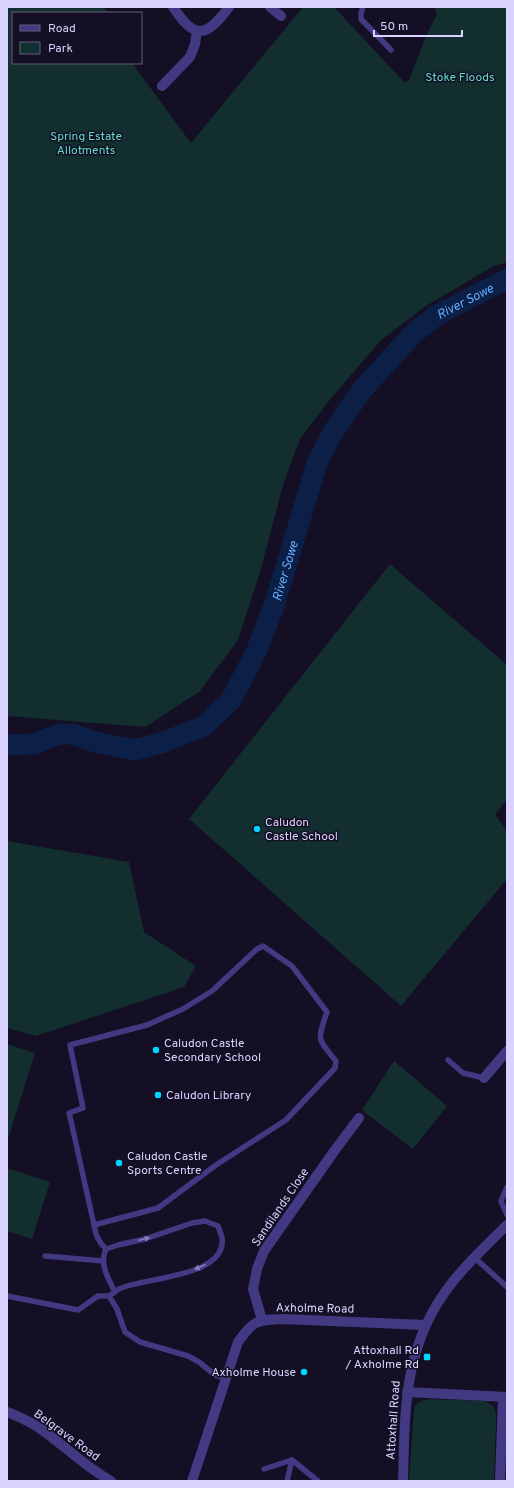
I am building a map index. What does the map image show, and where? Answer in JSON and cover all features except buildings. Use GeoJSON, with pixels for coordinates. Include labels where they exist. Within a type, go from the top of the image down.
{"type":"FeatureCollection","features":[{"type":"Feature","properties":{"kind":"street"},"geometry":{"type":"LineString","coordinates":[[173,7],[188,27],[197,31],[202,31],[214,26],[229,7]]}},
{"type":"Feature","properties":{"kind":"street"},"geometry":{"type":"LineString","coordinates":[[270,7],[281,16]]}},
{"type":"Feature","properties":{"kind":"street"},"geometry":{"type":"LineString","coordinates":[[162,86],[194,51],[197,31]]}},
{"type":"Feature","properties":{"kind":"street"},"geometry":{"type":"LineString","coordinates":[[484,1078],[506,1053]]}},
{"type":"Feature","properties":{"kind":"street","name":"Sandilands Close"},"geometry":{"type":"LineString","coordinates":[[262,1320],[253,1289],[264,1251],[359,1118]]}},
{"type":"Feature","properties":{"kind":"street","name":"Attoxhall Road"},"geometry":{"type":"LineString","coordinates":[[403,1481],[407,1392],[413,1358],[426,1325],[436,1306],[450,1285],[507,1225]]}},
{"type":"Feature","properties":{"kind":"street","name":"Axholme Road"},"geometry":{"type":"LineString","coordinates":[[192,1481],[238,1342],[249,1327],[262,1320],[283,1319],[426,1325]]}},
{"type":"Feature","properties":{"kind":"street"},"geometry":{"type":"LineString","coordinates":[[407,1392],[505,1397],[500,1481]]}},
{"type":"Feature","properties":{"kind":"street","name":"Belgrave Road"},"geometry":{"type":"LineString","coordinates":[[7,1412],[38,1427],[88,1467],[111,1481]]}},
{"type":"Feature","properties":{"kind":"lane"},"geometry":{"type":"LineString","coordinates":[[363,7],[361,19],[391,50]]}},
{"type":"Feature","properties":{"kind":"lane"},"geometry":{"type":"LineString","coordinates":[[94,1225],[158,1208],[216,1165],[286,1120],[335,1068],[336,1062],[321,1043],[320,1034],[327,1012],[292,966],[263,946],[257,949],[212,991],[183,1009],[147,1025],[70,1045],[82,1108],[69,1113],[94,1225],[100,1244],[106,1249]]}},
{"type":"Feature","properties":{"kind":"lane"},"geometry":{"type":"LineString","coordinates":[[448,1060],[463,1073],[484,1078]]}},
{"type":"Feature","properties":{"kind":"lane"},"geometry":{"type":"LineString","coordinates":[[507,1187],[500,1201],[507,1215]]}},
{"type":"Feature","properties":{"kind":"lane"},"geometry":{"type":"LineString","coordinates":[[7,1296],[78,1310],[98,1296],[109,1296],[117,1290],[189,1272],[205,1265],[214,1258],[220,1250],[222,1238],[218,1226],[205,1221],[192,1223],[145,1239],[106,1249],[103,1256],[105,1272],[117,1290]]}},
{"type":"Feature","properties":{"kind":"lane"},"geometry":{"type":"LineString","coordinates":[[45,1256],[104,1261]]}},
{"type":"Feature","properties":{"kind":"lane"},"geometry":{"type":"LineString","coordinates":[[475,1258],[507,1287]]}},
{"type":"Feature","properties":{"kind":"lane"},"geometry":{"type":"LineString","coordinates":[[109,1296],[117,1309],[125,1332],[140,1342],[188,1356],[199,1362],[215,1376],[226,1379]]}},
{"type":"Feature","properties":{"kind":"lane"},"geometry":{"type":"LineString","coordinates":[[264,1469],[292,1460]]}},
{"type":"Feature","properties":{"kind":"lane"},"geometry":{"type":"LineString","coordinates":[[287,1481],[292,1460]]}},
{"type":"Feature","properties":{"kind":"lane"},"geometry":{"type":"LineString","coordinates":[[292,1460],[318,1481]]}},
{"type":"Feature","properties":{"kind":"green space"},"geometry":{"type":"Polygon","coordinates":[[[7,7],[104,7],[107,12],[12,12],[12,64],[133,64],[191,143],[303,7],[334,7],[405,83],[409,80],[425,38],[437,14],[433,7],[507,7],[507,262],[492,267],[426,306],[380,341],[332,397],[300,439],[283,485],[261,569],[238,640],[199,692],[145,727],[7,716],[7,7]]]}},
{"type":"Feature","properties":{"kind":"green space"},"geometry":{"type":"Polygon","coordinates":[[[390,564],[507,665],[507,799],[495,815],[507,831],[507,879],[401,1006],[189,819],[390,564]]]}},
{"type":"Feature","properties":{"kind":"green space"},"geometry":{"type":"Polygon","coordinates":[[[7,841],[129,862],[144,932],[196,966],[184,987],[36,1036],[7,1028],[7,841]]]}},
{"type":"Feature","properties":{"kind":"green space"},"geometry":{"type":"Polygon","coordinates":[[[7,1044],[35,1053],[7,1142],[7,1044]]]}},
{"type":"Feature","properties":{"kind":"green space"},"geometry":{"type":"Polygon","coordinates":[[[394,1061],[447,1106],[413,1149],[362,1110],[394,1061]]]}},
{"type":"Feature","properties":{"kind":"green space"},"geometry":{"type":"Polygon","coordinates":[[[7,1168],[50,1182],[32,1239],[7,1231],[7,1168]]]}},
{"type":"Feature","properties":{"kind":"green space"},"geometry":{"type":"Polygon","coordinates":[[[430,1399],[485,1401],[493,1406],[496,1413],[494,1481],[409,1481],[414,1408],[419,1402],[430,1399]]]}},
{"type":"Feature","properties":{"kind":"waterway","name":"River Sowe"},"geometry":{"type":"LineString","coordinates":[[7,745],[34,744],[59,734],[72,734],[95,742],[134,750],[164,742],[204,726],[231,700],[256,652],[274,606],[317,463],[333,432],[362,390],[414,333],[437,315],[507,279]]}},
{"type":"Feature","properties":{"kind":"place","name":"Caludon Castle School"},"geometry":{"type":"Point","coordinates":[257,829]}},
{"type":"Feature","properties":{"kind":"place","name":"Caludon Castle Secondary School"},"geometry":{"type":"Point","coordinates":[156,1050]}},
{"type":"Feature","properties":{"kind":"place","name":"Caludon Library"},"geometry":{"type":"Point","coordinates":[158,1095]}},
{"type":"Feature","properties":{"kind":"place","name":"Caludon Castle Sports Centre"},"geometry":{"type":"Point","coordinates":[119,1163]}},
{"type":"Feature","properties":{"kind":"place","name":"Attoxhall Rd / Axholme Rd"},"geometry":{"type":"Point","coordinates":[427,1357]}},
{"type":"Feature","properties":{"kind":"place","name":"Axholme House"},"geometry":{"type":"Point","coordinates":[304,1372]}},
{"type":"Feature","properties":{"kind":"park label","name":"Stoke Floods"},"geometry":{"type":"Point","coordinates":[460,77]}},
{"type":"Feature","properties":{"kind":"park label","name":"Spring Estate Allotments"},"geometry":{"type":"Point","coordinates":[86,143]}}]}
